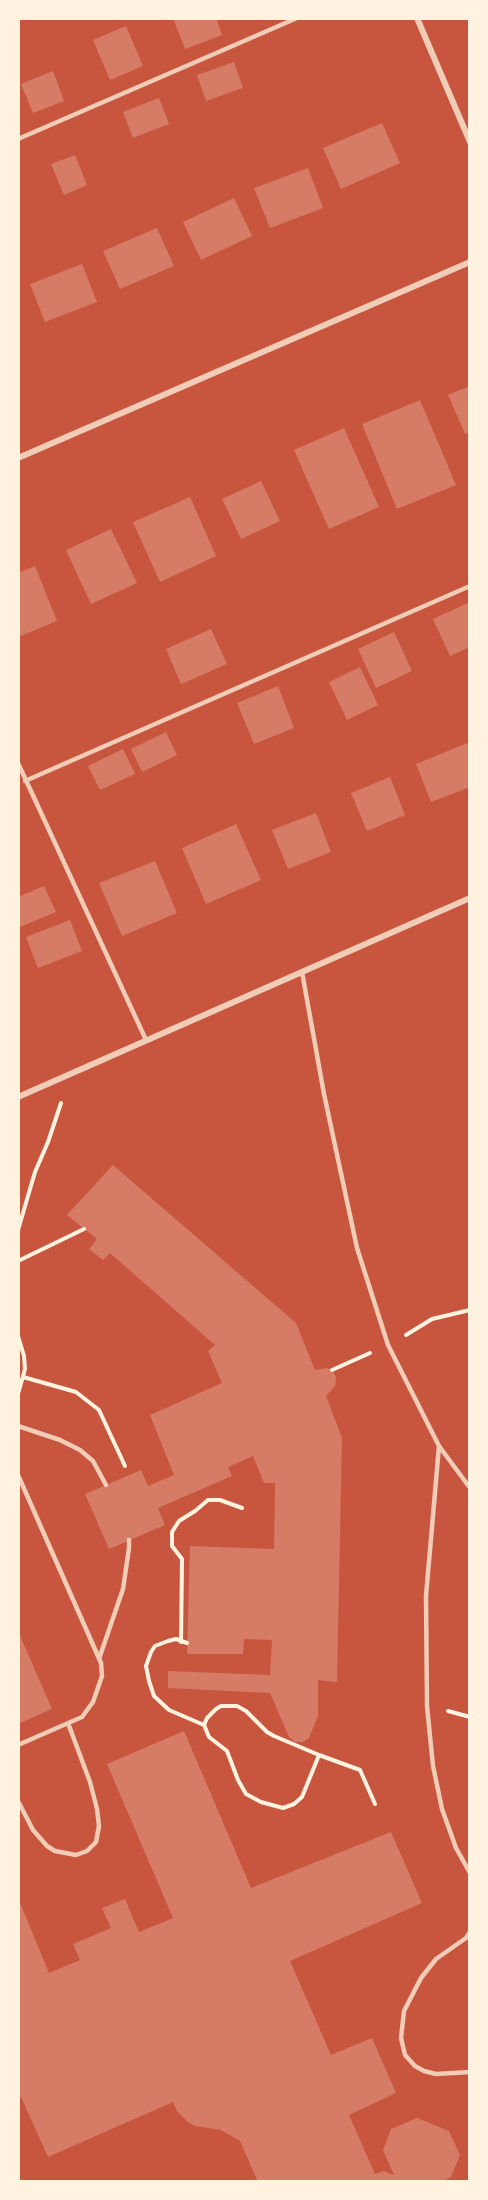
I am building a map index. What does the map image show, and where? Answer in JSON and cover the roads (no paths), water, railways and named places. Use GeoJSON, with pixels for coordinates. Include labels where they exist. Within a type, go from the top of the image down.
{"type":"FeatureCollection","features":[{"type":"Feature","properties":{"kind":"street"},"geometry":{"type":"LineString","coordinates":[[417,18],[470,142]]}},
{"type":"Feature","properties":{"kind":"street"},"geometry":{"type":"LineString","coordinates":[[18,458],[470,262]]}},
{"type":"Feature","properties":{"kind":"street"},"geometry":{"type":"LineString","coordinates":[[18,1097],[470,898]]}},
{"type":"Feature","properties":{"kind":"lane"},"geometry":{"type":"LineString","coordinates":[[18,139],[297,18]]}},
{"type":"Feature","properties":{"kind":"lane"},"geometry":{"type":"LineString","coordinates":[[25,781],[470,586]]}},
{"type":"Feature","properties":{"kind":"lane"},"geometry":{"type":"LineString","coordinates":[[18,763],[146,1040]]}},
{"type":"Feature","properties":{"kind":"lane"},"geometry":{"type":"LineString","coordinates":[[302,972],[324,1094],[357,1248],[388,1345],[439,1446],[470,1488]]}},
{"type":"Feature","properties":{"kind":"lane"},"geometry":{"type":"LineString","coordinates":[[18,1426],[60,1440],[80,1450],[93,1461],[106,1485]]}},
{"type":"Feature","properties":{"kind":"lane"},"geometry":{"type":"LineString","coordinates":[[439,1446],[426,1596],[427,1706],[433,1766],[442,1809],[456,1848],[470,1873]]}},
{"type":"Feature","properties":{"kind":"lane"},"geometry":{"type":"LineString","coordinates":[[18,1475],[99,1659],[102,1676],[93,1702],[82,1717],[18,1745]]}},
{"type":"Feature","properties":{"kind":"lane"},"geometry":{"type":"LineString","coordinates":[[99,1659],[123,1589],[129,1540]]}},
{"type":"Feature","properties":{"kind":"lane"},"geometry":{"type":"LineString","coordinates":[[18,1801],[33,1830],[47,1846],[56,1851],[76,1855],[87,1851],[96,1842],[99,1826],[97,1809],[90,1782],[68,1723]]}},
{"type":"Feature","properties":{"kind":"lane"},"geometry":{"type":"LineString","coordinates":[[470,1932],[466,1938],[436,1959],[421,1978],[404,2011],[401,2038],[405,2055],[415,2066],[424,2071],[436,2074],[470,2072]]}}]}
